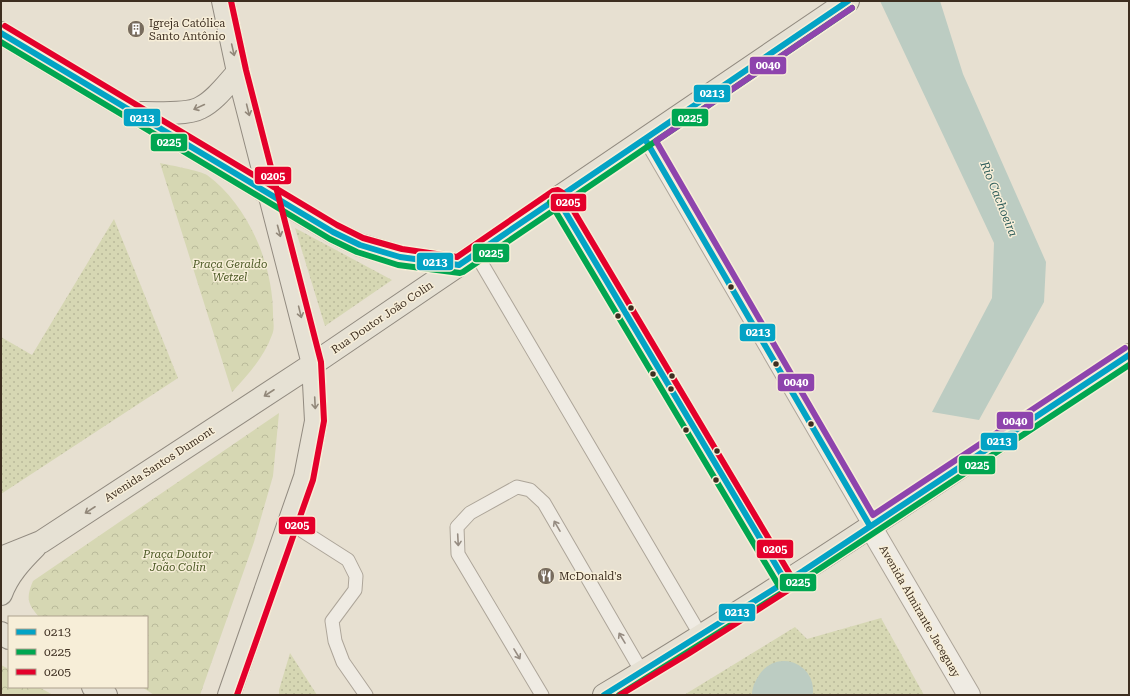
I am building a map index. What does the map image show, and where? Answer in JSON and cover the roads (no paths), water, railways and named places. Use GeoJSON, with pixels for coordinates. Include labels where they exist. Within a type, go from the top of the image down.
{"type":"FeatureCollection","features":[{"type":"Feature","properties":{"kind":"main road"},"geometry":{"type":"LineString","coordinates":[[223,1],[238,72],[313,364],[316,421],[305,477],[229,695]]}},
{"type":"Feature","properties":{"kind":"main road","name":"Rua Doutor João Colin"},"geometry":{"type":"LineString","coordinates":[[313,364],[848,1]]}},
{"type":"Feature","properties":{"kind":"main road"},"geometry":{"type":"LineString","coordinates":[[1,33],[332,232],[360,245],[400,257],[468,259]]}},
{"type":"Feature","properties":{"kind":"main road"},"geometry":{"type":"LineString","coordinates":[[136,113],[176,113],[200,109],[220,93],[238,72]]}},
{"type":"Feature","properties":{"kind":"main road"},"geometry":{"type":"LineString","coordinates":[[604,695],[786,582],[1129,355]]}},
{"type":"Feature","properties":{"kind":"main road","name":"Avenida Santos Dumont"},"geometry":{"type":"LineString","coordinates":[[1,558],[41,542],[313,364]]}},
{"type":"Feature","properties":{"kind":"main road","name":"Avenida Almirante Jaceguay"},"geometry":{"type":"LineString","coordinates":[[870,526],[969,695]]}},
{"type":"Feature","properties":{"kind":"main road"},"geometry":{"type":"LineString","coordinates":[[1,594],[5,584],[18,564],[41,542]]}},
{"type":"Feature","properties":{"kind":"main road"},"geometry":{"type":"LineString","coordinates":[[94,688],[106,695]]}},
{"type":"Feature","properties":{"kind":"lane"},"geometry":{"type":"LineString","coordinates":[[645,139],[870,526]]}},
{"type":"Feature","properties":{"kind":"lane"},"geometry":{"type":"LineString","coordinates":[[557,198],[786,582]]}},
{"type":"Feature","properties":{"kind":"lane"},"geometry":{"type":"LineString","coordinates":[[468,259],[701,636]]}},
{"type":"Feature","properties":{"kind":"lane"},"geometry":{"type":"LineString","coordinates":[[542,695],[458,554],[457,527],[470,513],[518,487],[530,490],[544,503],[642,672]]}},
{"type":"Feature","properties":{"kind":"lane"},"geometry":{"type":"LineString","coordinates":[[290,523],[348,560],[356,576],[355,590],[332,621],[335,641],[343,662],[366,695]]}},
{"type":"Feature","properties":{"kind":"water"},"geometry":{"type":"Polygon","coordinates":[[[880,1],[940,1],[963,74],[1046,262],[1044,302],[979,420],[932,412],[992,298],[994,243],[880,1]]]}},
{"type":"Feature","properties":{"kind":"waterway","name":"Rio Cachoeira"},"geometry":{"type":"LineString","coordinates":[[781,695],[784,690]]}},
{"type":"Feature","properties":{"kind":"place","name":"Igreja Católica Santo Antônio"},"geometry":{"type":"Point","coordinates":[136,29]}},
{"type":"Feature","properties":{"kind":"place","name":"McDonald's"},"geometry":{"type":"Point","coordinates":[546,576]}},
{"type":"Feature","properties":{"kind":"park label","name":"Praça Geraldo Wetzel"},"geometry":{"type":"Point","coordinates":[230,270]}},
{"type":"Feature","properties":{"kind":"park label","name":"Praça Doutor João Colin"},"geometry":{"type":"Point","coordinates":[178,560]}}]}
